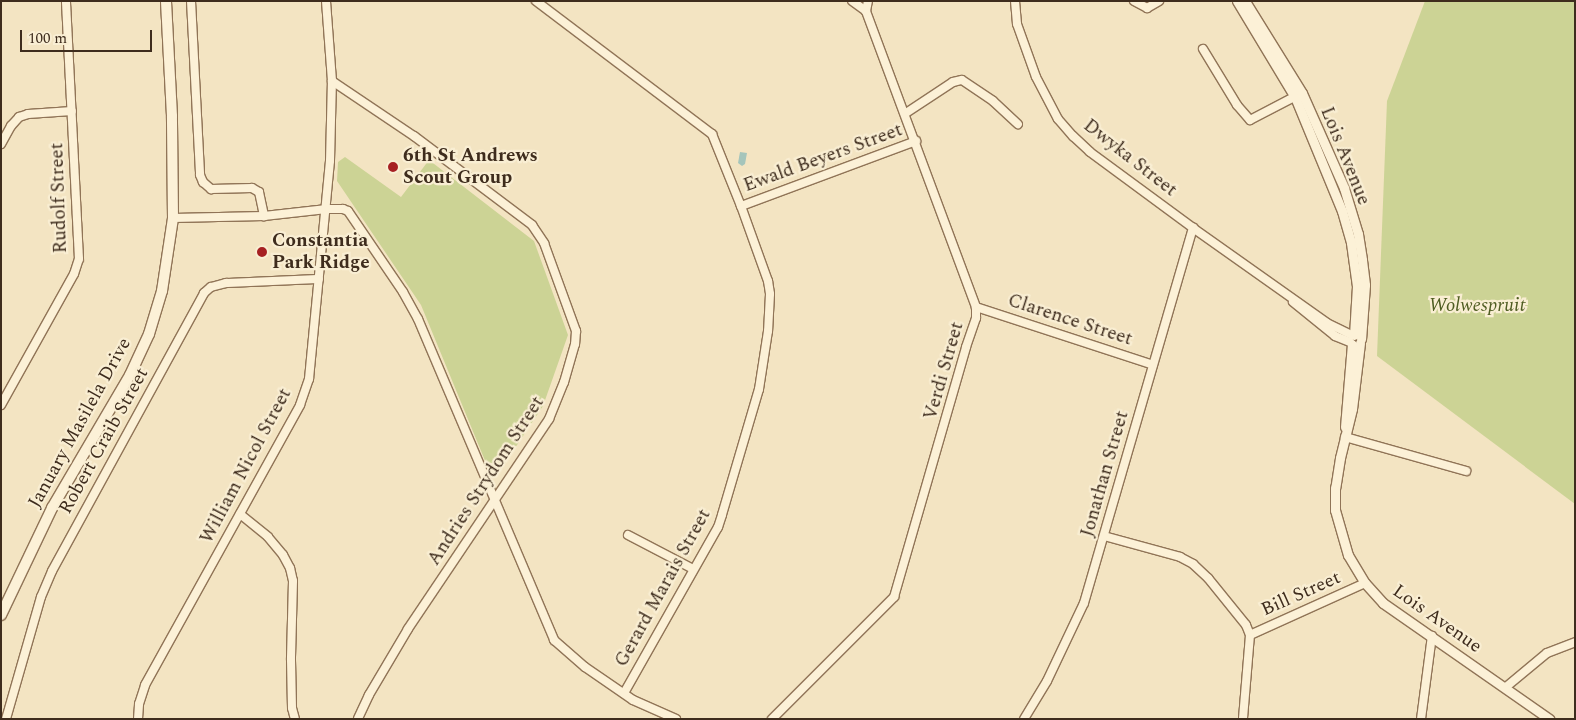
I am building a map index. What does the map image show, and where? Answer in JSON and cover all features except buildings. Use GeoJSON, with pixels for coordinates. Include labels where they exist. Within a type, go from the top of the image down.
{"type":"FeatureCollection","features":[{"type":"Feature","properties":{"kind":"main road","name":"January Masilela Drive"},"geometry":{"type":"LineString","coordinates":[[1,615],[52,508],[104,422],[149,334],[162,291],[173,218],[172,116],[166,1]]}},
{"type":"Feature","properties":{"kind":"street","name":"Rudolf Street"},"geometry":{"type":"LineString","coordinates":[[1,404],[74,274],[79,258],[66,1]]}},
{"type":"Feature","properties":{"kind":"street"},"geometry":{"type":"LineString","coordinates":[[191,1],[200,176],[203,182],[211,189],[252,188],[260,192],[264,216]]}},
{"type":"Feature","properties":{"kind":"street","name":"William Nicol Street"},"geometry":{"type":"LineString","coordinates":[[138,719],[139,704],[145,685],[240,514],[305,392],[309,379],[327,209],[332,82],[326,1]]}},
{"type":"Feature","properties":{"kind":"street","name":"Gerard Marais Street"},"geometry":{"type":"LineString","coordinates":[[536,1],[712,134],[768,281],[771,304],[759,389],[718,527],[624,694]]}},
{"type":"Feature","properties":{"kind":"street"},"geometry":{"type":"LineString","coordinates":[[852,1],[866,11],[868,1]]}},
{"type":"Feature","properties":{"kind":"street","name":"Dwyka Street"},"geometry":{"type":"LineString","coordinates":[[1014,1],[1017,24],[1025,50],[1048,102],[1058,119],[1090,152],[1287,294],[1300,309],[1335,336],[1355,340]]}},
{"type":"Feature","properties":{"kind":"street"},"geometry":{"type":"LineString","coordinates":[[1134,1],[1147,8],[1159,1]]}},
{"type":"Feature","properties":{"kind":"street","name":"Lois Avenue"},"geometry":{"type":"LineString","coordinates":[[1237,1],[1298,95]]}},
{"type":"Feature","properties":{"kind":"street","name":"Lois Avenue"},"geometry":{"type":"LineString","coordinates":[[1245,1],[1298,95],[1347,225],[1354,263],[1357,298],[1355,340],[1345,408],[1345,435],[1335,488],[1335,510],[1348,556],[1365,583],[1383,603],[1506,687],[1549,719]]}},
{"type":"Feature","properties":{"kind":"street","name":"Verdi Street"},"geometry":{"type":"LineString","coordinates":[[772,719],[894,597],[976,318],[976,307],[906,113],[866,11]]}},
{"type":"Feature","properties":{"kind":"street"},"geometry":{"type":"LineString","coordinates":[[1203,49],[1237,105],[1248,118],[1253,119],[1298,95]]}},
{"type":"Feature","properties":{"kind":"street"},"geometry":{"type":"LineString","coordinates":[[906,113],[953,82],[962,80],[993,101],[1018,124]]}},
{"type":"Feature","properties":{"kind":"street","name":"Andries Strydom Street"},"geometry":{"type":"LineString","coordinates":[[332,82],[414,136],[532,225],[544,243],[576,331],[575,344],[553,412],[403,638],[361,709],[358,719]]}},
{"type":"Feature","properties":{"kind":"street"},"geometry":{"type":"LineString","coordinates":[[1,144],[11,126],[19,117],[72,111]]}},
{"type":"Feature","properties":{"kind":"street","name":"Ewald Beyers Street"},"geometry":{"type":"LineString","coordinates":[[741,206],[916,141]]}},
{"type":"Feature","properties":{"kind":"street"},"geometry":{"type":"LineString","coordinates":[[173,218],[264,216],[327,209],[343,209],[353,216],[410,303],[554,640],[585,667],[624,694],[640,704],[676,719]]}},
{"type":"Feature","properties":{"kind":"street","name":"Jonathan Street"},"geometry":{"type":"LineString","coordinates":[[1024,719],[1073,630],[1084,603],[1193,228]]}},
{"type":"Feature","properties":{"kind":"street","name":"Robert Craib Street"},"geometry":{"type":"LineString","coordinates":[[6,719],[41,597],[52,571],[204,293],[211,288],[226,283],[319,279]]}},
{"type":"Feature","properties":{"kind":"street","name":"Clarence Street"},"geometry":{"type":"LineString","coordinates":[[976,307],[1152,365]]}},
{"type":"Feature","properties":{"kind":"street"},"geometry":{"type":"LineString","coordinates":[[1345,435],[1466,471]]}},
{"type":"Feature","properties":{"kind":"street"},"geometry":{"type":"LineString","coordinates":[[240,514],[268,537],[284,555],[290,568],[293,581],[292,708],[295,719]]}},
{"type":"Feature","properties":{"kind":"street"},"geometry":{"type":"LineString","coordinates":[[628,536],[693,569]]}},
{"type":"Feature","properties":{"kind":"street"},"geometry":{"type":"LineString","coordinates":[[1104,536],[1180,557],[1193,564],[1228,601],[1246,625],[1250,635],[1243,719]]}},
{"type":"Feature","properties":{"kind":"street","name":"Bill Street"},"geometry":{"type":"LineString","coordinates":[[1250,635],[1365,583]]}},
{"type":"Feature","properties":{"kind":"street"},"geometry":{"type":"LineString","coordinates":[[1421,719],[1432,636]]}},
{"type":"Feature","properties":{"kind":"street"},"geometry":{"type":"LineString","coordinates":[[1506,687],[1547,653],[1575,642]]}},
{"type":"Feature","properties":{"kind":"green space","name":"Wolwespruit"},"geometry":{"type":"Polygon","coordinates":[[[1425,1],[1575,1],[1575,504],[1377,356],[1387,101],[1425,1]]]}},
{"type":"Feature","properties":{"kind":"green space"},"geometry":{"type":"Polygon","coordinates":[[[345,157],[401,197],[429,160],[534,241],[568,335],[543,406],[505,463],[486,463],[421,305],[337,181],[338,162],[345,157]]]}},
{"type":"Feature","properties":{"kind":"water"},"geometry":{"type":"Polygon","coordinates":[[[740,152],[747,153],[745,164],[742,166],[738,163],[740,152]]]}},
{"type":"Feature","properties":{"kind":"place","name":"6th St Andrews Scout Group"},"geometry":{"type":"Point","coordinates":[393,167]}},
{"type":"Feature","properties":{"kind":"place","name":"Constantia Park Ridge"},"geometry":{"type":"Point","coordinates":[262,252]}}]}
